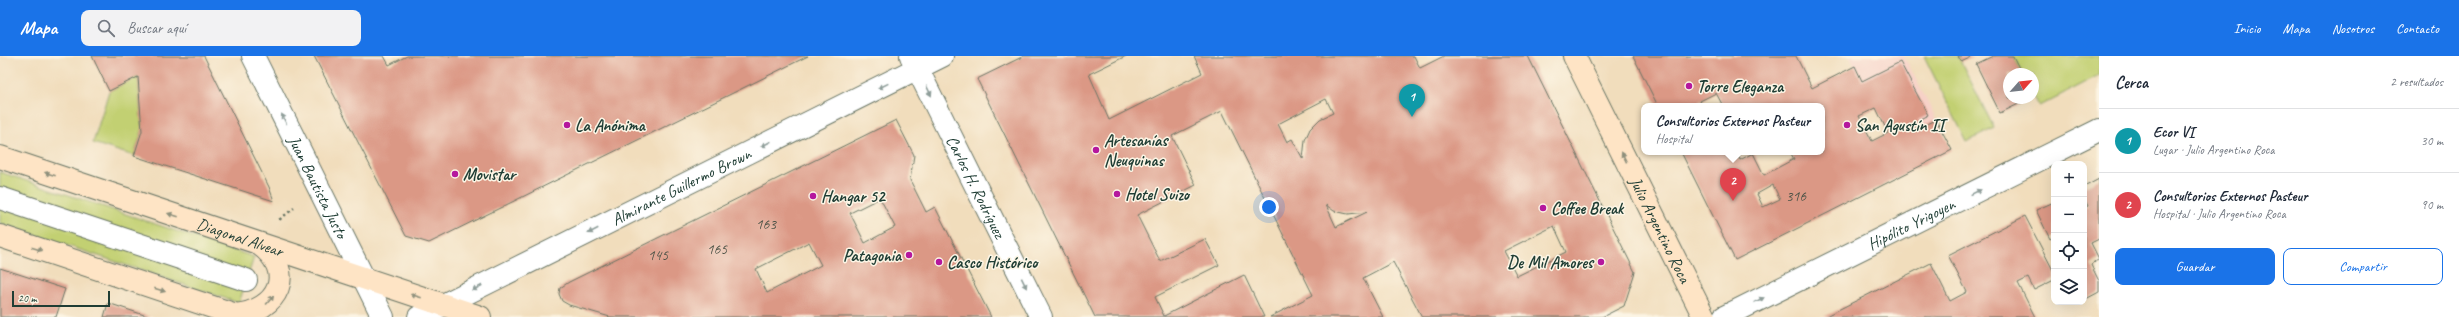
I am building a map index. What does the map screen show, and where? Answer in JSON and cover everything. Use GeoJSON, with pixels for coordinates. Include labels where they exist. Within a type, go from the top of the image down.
{"type":"FeatureCollection","features":[{"type":"Feature","properties":{"kind":"main road","name":"Julio Argentino Roca"},"geometry":{"type":"LineString","coordinates":[[1574,56],[1704,317]]}},
{"type":"Feature","properties":{"kind":"main road","name":"Diagonal Alvear"},"geometry":{"type":"LineString","coordinates":[[0,157],[480,317]]}},
{"type":"Feature","properties":{"kind":"main road"},"geometry":{"type":"LineString","coordinates":[[0,236],[239,316],[266,305],[277,290],[280,280],[275,259],[258,243]]}},
{"type":"Feature","properties":{"kind":"street","name":"Juan Bautista Justo"},"geometry":{"type":"LineString","coordinates":[[253,56],[383,317]]}},
{"type":"Feature","properties":{"kind":"street","name":"Almirante Guillermo Brown"},"geometry":{"type":"LineString","coordinates":[[420,317],[914,62],[942,56]]}},
{"type":"Feature","properties":{"kind":"street","name":"Carlos H. Rodríguez"},"geometry":{"type":"LineString","coordinates":[[914,62],[1041,317]]}},
{"type":"Feature","properties":{"kind":"street","name":"Hipólito Yrigoyen"},"geometry":{"type":"LineString","coordinates":[[1724,317],[2099,130]]}},
{"type":"Feature","properties":{"kind":"street"},"geometry":{"type":"LineString","coordinates":[[0,198],[246,280]]}},
{"type":"Feature","properties":{"kind":"shaded area"},"geometry":{"type":"Polygon","coordinates":[[[1850,56],[1904,56],[1952,150],[1908,172],[1850,56]]]}},
{"type":"Feature","properties":{"kind":"green space"},"geometry":{"type":"Polygon","coordinates":[[[1924,56],[1958,56],[1994,128],[1967,142],[1924,56]]]}},
{"type":"Feature","properties":{"kind":"green space"},"geometry":{"type":"Polygon","coordinates":[[[2013,56],[2099,56],[2099,75],[2039,106],[2039,68],[2019,68],[2013,56]]]}},
{"type":"Feature","properties":{"kind":"green space"},"geometry":{"type":"Polygon","coordinates":[[[138,77],[142,131],[134,156],[93,143],[109,91],[138,77]]]}},
{"type":"Feature","properties":{"kind":"green space"},"geometry":{"type":"Polygon","coordinates":[[[0,172],[254,257],[239,303],[0,223],[0,172]]]}},
{"type":"Feature","properties":{"kind":"building"},"geometry":{"type":"Polygon","coordinates":[[[92,56],[204,56],[269,187],[274,201],[134,156],[142,131],[138,77],[109,91],[92,56]]]}},
{"type":"Feature","properties":{"kind":"building"},"geometry":{"type":"Polygon","coordinates":[[[314,56],[384,56],[389,65],[407,56],[808,56],[429,243],[406,236],[314,56]]]}},
{"type":"Feature","properties":{"kind":"building"},"geometry":{"type":"Polygon","coordinates":[[[1024,56],[1126,56],[1089,74],[1109,120],[1202,73],[1194,56],[1414,56],[1420,68],[1444,56],[1528,56],[1635,272],[1624,306],[1602,317],[1422,317],[1393,262],[1363,278],[1383,317],[1270,317],[1313,295],[1222,111],[1172,136],[1196,185],[1137,215],[1160,261],[1205,239],[1219,265],[1155,297],[1164,316],[1244,275],[1264,317],[1095,317],[977,79],[1024,56]],[[1326,99],[1278,124],[1287,142],[1292,139],[1303,159],[1305,140],[1310,129],[1320,119],[1333,113],[1326,99]],[[1326,205],[1336,227],[1367,212],[1348,214],[1334,211],[1326,205]],[[1554,226],[1504,251],[1517,276],[1566,252],[1554,226]]]}},
{"type":"Feature","properties":{"kind":"building"},"geometry":{"type":"Polygon","coordinates":[[[1633,56],[1796,56],[1812,88],[1855,66],[1862,81],[1900,62],[1928,115],[1918,120],[1921,127],[1936,120],[1952,150],[1735,260],[1682,155],[1738,155],[1740,160],[1749,155],[1754,155],[1764,175],[1794,159],[1792,155],[1825,155],[1825,103],[1721,103],[1716,93],[1700,101],[1701,103],[1656,103],[1633,56]],[[1876,108],[1859,116],[1872,141],[1888,133],[1876,108]],[[1773,185],[1757,194],[1763,207],[1780,199],[1773,185]]]}},
{"type":"Feature","properties":{"kind":"building"},"geometry":{"type":"Polygon","coordinates":[[[1958,56],[1974,56],[1961,62],[1958,56]]]}},
{"type":"Feature","properties":{"kind":"building"},"geometry":{"type":"Polygon","coordinates":[[[1993,56],[2013,56],[2019,68],[2003,68],[2003,104],[2019,104],[2000,113],[1976,64],[1993,56]]]}},
{"type":"Feature","properties":{"kind":"building"},"geometry":{"type":"Polygon","coordinates":[[[896,120],[914,155],[910,180],[926,212],[935,207],[991,317],[610,317],[569,305],[562,301],[559,294],[560,288],[569,282],[896,120]],[[880,198],[850,213],[865,243],[895,227],[880,198]],[[809,242],[756,269],[767,293],[821,265],[809,242]]]}},
{"type":"Feature","properties":{"kind":"building"},"geometry":{"type":"Polygon","coordinates":[[[2099,179],[2099,239],[2091,243],[2099,259],[2091,265],[2099,281],[2099,292],[2087,298],[2088,206],[2087,185],[2099,179]]]}},
{"type":"Feature","properties":{"kind":"building"},"geometry":{"type":"Polygon","coordinates":[[[2051,203],[2051,238],[2050,239],[2036,210],[2051,203]]]}},
{"type":"Feature","properties":{"kind":"building"},"geometry":{"type":"Polygon","coordinates":[[[2025,216],[2051,266],[2051,282],[2034,290],[2028,278],[2018,283],[2035,317],[1824,317],[1931,263],[1950,301],[1967,292],[1948,255],[2025,216]]]}},
{"type":"Feature","properties":{"kind":"building"},"geometry":{"type":"Polygon","coordinates":[[[0,268],[65,289],[56,317],[0,317],[0,268]]]}},
{"type":"Feature","properties":{"kind":"building"},"geometry":{"type":"Polygon","coordinates":[[[108,303],[150,317],[104,317],[108,303]]]}},
{"type":"Feature","properties":{"kind":"place","name":"Torre Eleganza"},"geometry":{"type":"Point","coordinates":[1689,86]}},
{"type":"Feature","properties":{"kind":"place","name":"Ecor VI"},"geometry":{"type":"Point","coordinates":[1412,117]}},
{"type":"Feature","properties":{"kind":"place","name":"La Anónima"},"geometry":{"type":"Point","coordinates":[567,125]}},
{"type":"Feature","properties":{"kind":"place","name":"San Agustín II"},"geometry":{"type":"Point","coordinates":[1847,125]}},
{"type":"Feature","properties":{"kind":"place","name":"Artesanías Neuquinas"},"geometry":{"type":"Point","coordinates":[1096,150]}},
{"type":"Feature","properties":{"kind":"place","name":"Movistar"},"geometry":{"type":"Point","coordinates":[455,174]}},
{"type":"Feature","properties":{"kind":"place","name":"Hotel Suizo"},"geometry":{"type":"Point","coordinates":[1117,194]}},
{"type":"Feature","properties":{"kind":"place","name":"Hangar 52"},"geometry":{"type":"Point","coordinates":[813,196]}},
{"type":"Feature","properties":{"kind":"place","name":"Consultorios Externos Pasteur"},"geometry":{"type":"Point","coordinates":[1733,201]}},
{"type":"Feature","properties":{"kind":"place","name":"Coffee Break"},"geometry":{"type":"Point","coordinates":[1543,208]}},
{"type":"Feature","properties":{"kind":"place","name":"Patagonia"},"geometry":{"type":"Point","coordinates":[909,255]}},
{"type":"Feature","properties":{"kind":"place","name":"Casco Histórico"},"geometry":{"type":"Point","coordinates":[939,262]}},
{"type":"Feature","properties":{"kind":"place","name":"De Mil Amores"},"geometry":{"type":"Point","coordinates":[1601,262]}}]}
